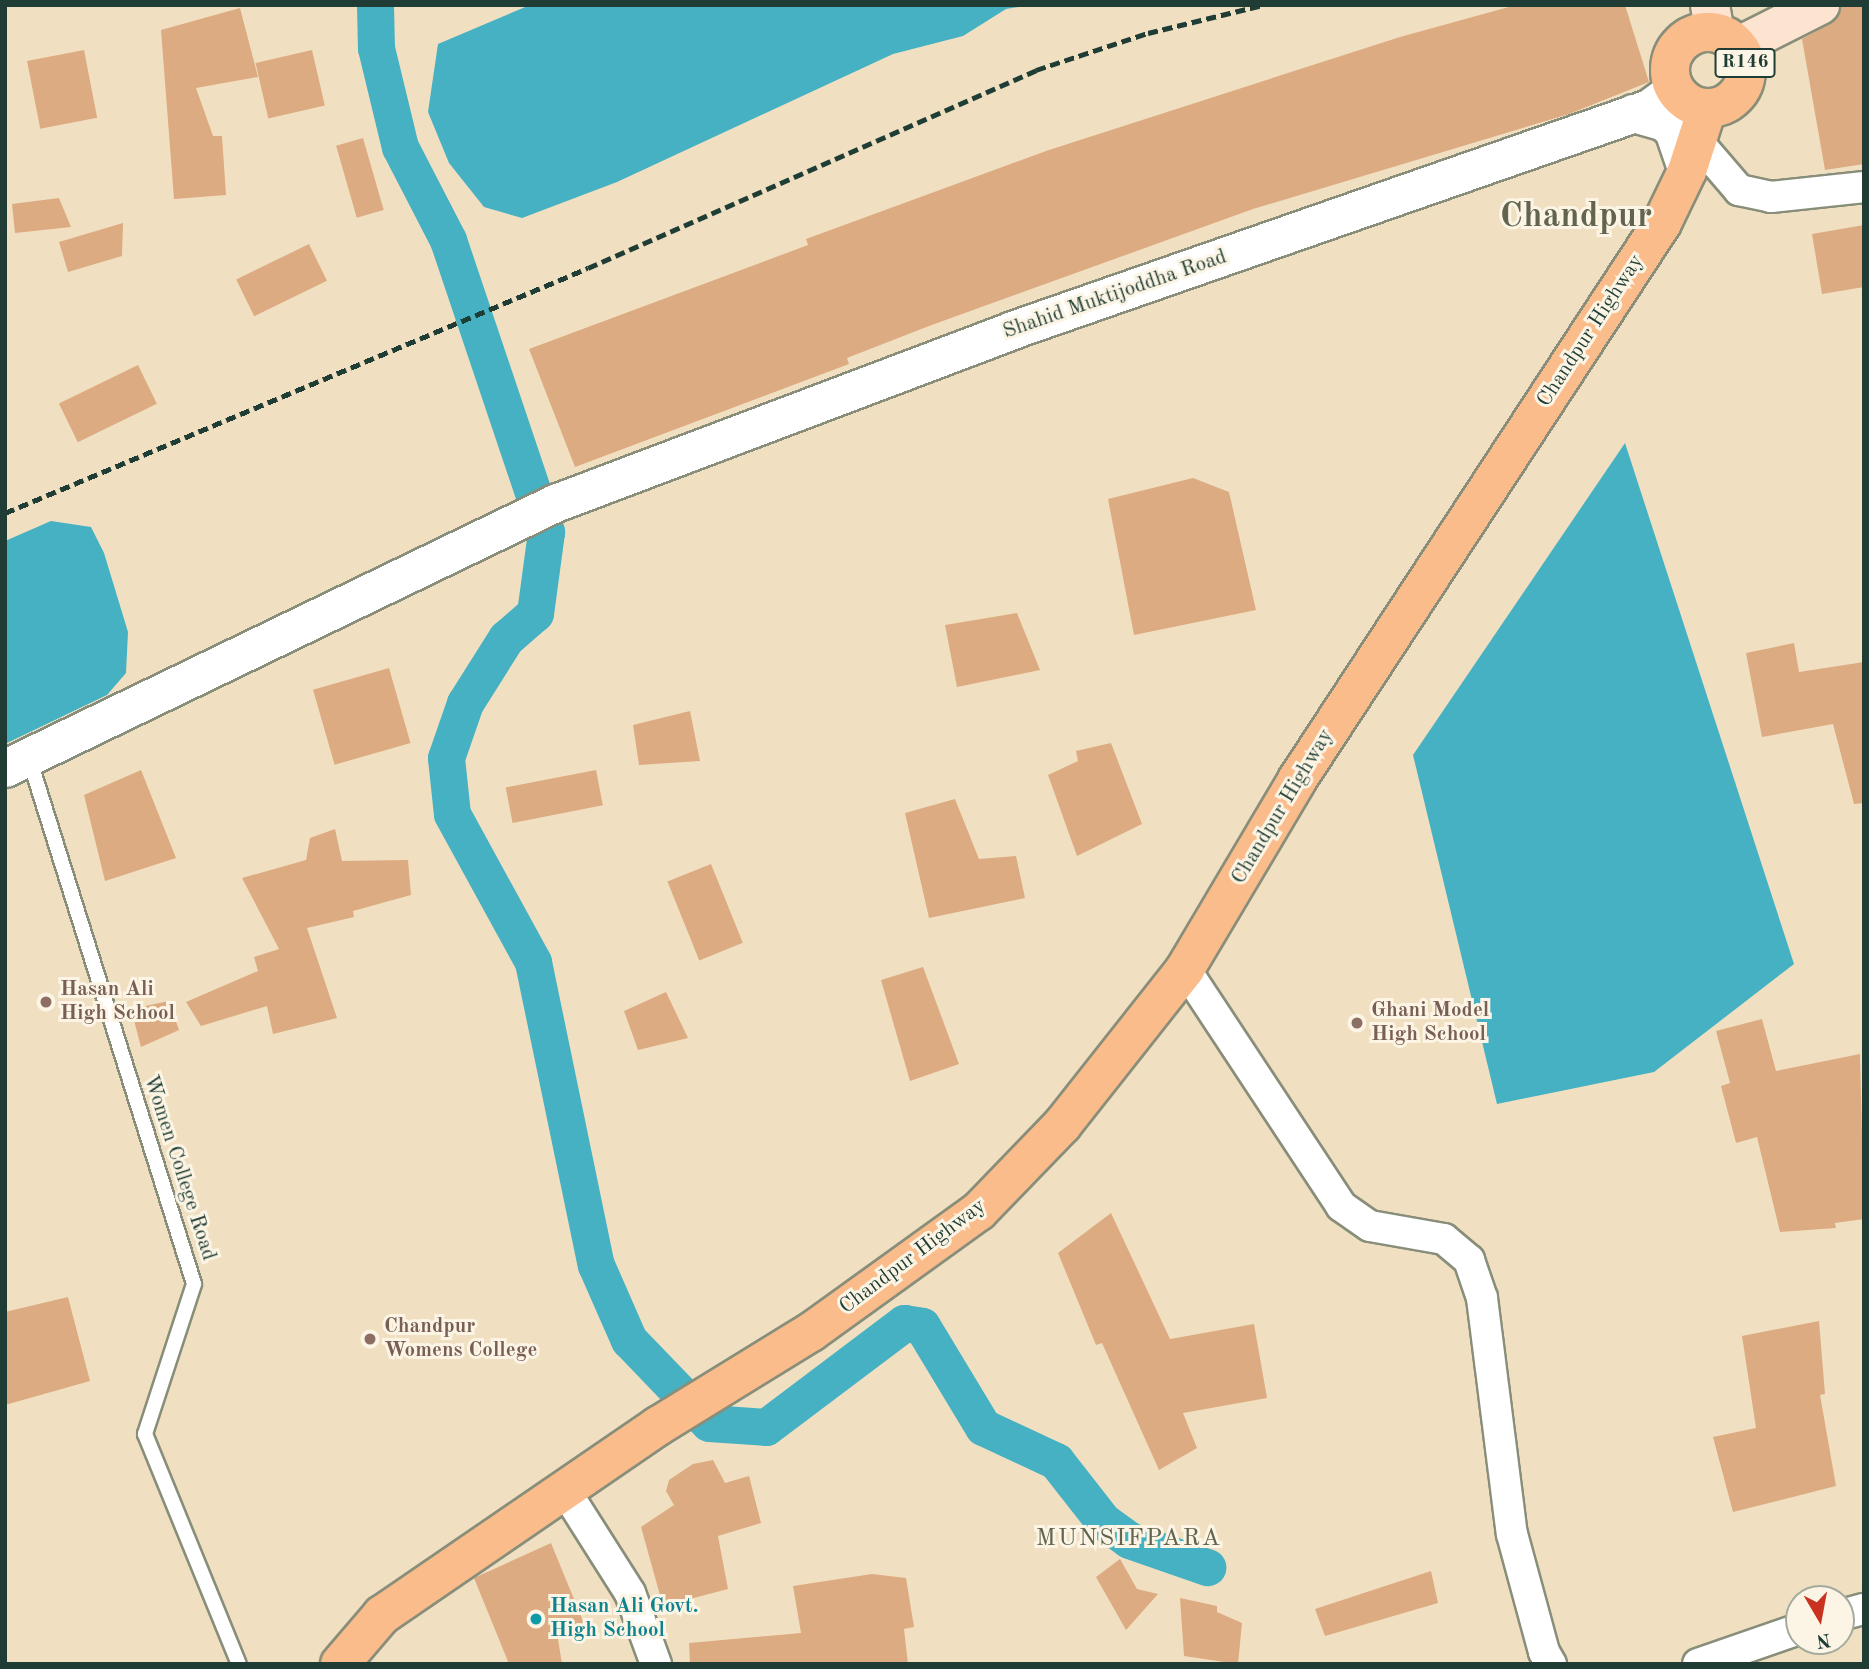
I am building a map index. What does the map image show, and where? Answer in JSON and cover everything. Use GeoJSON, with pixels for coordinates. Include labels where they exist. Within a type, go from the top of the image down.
{"type":"FeatureCollection","features":[{"type":"Feature","properties":{"kind":"main road"},"geometry":{"type":"LineString","coordinates":[[1721,28],[1820,5]]}},
{"type":"Feature","properties":{"kind":"main road","name":"R146"},"geometry":{"type":"LineString","coordinates":[[1721,28],[1746,67],[1740,92],[1697,140],[1683,100],[1674,90],[1669,66],[1673,53],[1690,36],[1721,28]]}},
{"type":"Feature","properties":{"kind":"main road","name":"Chandpur Highway"},"geometry":{"type":"LineString","coordinates":[[340,1664],[382,1615],[658,1426],[811,1332],[979,1211],[1062,1125],[1185,969],[1297,780],[1662,223],[1697,140]]}},
{"type":"Feature","properties":{"kind":"street","name":"Shahid Muktijoddha Road"},"geometry":{"type":"LineString","coordinates":[[17,763],[555,503],[1012,330],[1633,113],[1674,90]]}},
{"type":"Feature","properties":{"kind":"street"},"geometry":{"type":"LineString","coordinates":[[1633,113],[1656,119],[1697,140],[1739,190],[1771,197],[1864,187]]}},
{"type":"Feature","properties":{"kind":"street"},"geometry":{"type":"LineString","coordinates":[[1185,969],[1341,1206],[1370,1226],[1444,1239],[1469,1260],[1482,1298],[1512,1534],[1544,1652],[1551,1664]]}},
{"type":"Feature","properties":{"kind":"street"},"geometry":{"type":"LineString","coordinates":[[564,1489],[630,1593],[656,1664]]}},
{"type":"Feature","properties":{"kind":"street"},"geometry":{"type":"LineString","coordinates":[[1698,1664],[1785,1634]]}},
{"type":"Feature","properties":{"kind":"lane","name":"Women College Road"},"geometry":{"type":"LineString","coordinates":[[17,763],[194,1284],[145,1434],[239,1664]]}},
{"type":"Feature","properties":{"kind":"water"},"geometry":{"type":"Polygon","coordinates":[[[530,5],[1031,5],[1006,9],[963,36],[893,54],[617,182],[522,218],[484,207],[449,163],[428,112],[438,44],[530,5]]]}},
{"type":"Feature","properties":{"kind":"water"},"geometry":{"type":"Polygon","coordinates":[[[1625,443],[1794,964],[1654,1072],[1497,1104],[1413,755],[1625,443]]]}},
{"type":"Feature","properties":{"kind":"water"},"geometry":{"type":"Polygon","coordinates":[[[51,521],[91,527],[104,553],[128,632],[126,673],[107,695],[5,744],[5,541],[51,521]]]}},
{"type":"Feature","properties":{"kind":"building"},"geometry":{"type":"Polygon","coordinates":[[[1516,5],[1625,5],[1649,82],[1569,114],[1253,209],[929,326],[847,358],[849,364],[575,467],[529,349],[808,245],[806,239],[1049,150],[1400,37],[1516,5]]]}},
{"type":"Feature","properties":{"kind":"building"},"geometry":{"type":"Polygon","coordinates":[[[1842,5],[1864,5],[1864,164],[1825,170],[1802,39],[1830,24],[1842,5]]]}},
{"type":"Feature","properties":{"kind":"building"},"geometry":{"type":"Polygon","coordinates":[[[240,8],[258,77],[196,88],[213,136],[222,136],[226,195],[174,199],[161,30],[240,8]]]}},
{"type":"Feature","properties":{"kind":"building"},"geometry":{"type":"Polygon","coordinates":[[[84,50],[97,118],[40,129],[27,61],[84,50]]]}},
{"type":"Feature","properties":{"kind":"building"},"geometry":{"type":"Polygon","coordinates":[[[312,50],[325,106],[268,119],[255,63],[312,50]]]}},
{"type":"Feature","properties":{"kind":"building"},"geometry":{"type":"Polygon","coordinates":[[[363,138],[384,210],[357,218],[336,146],[363,138]]]}},
{"type":"Feature","properties":{"kind":"building"},"geometry":{"type":"Polygon","coordinates":[[[59,198],[71,227],[15,233],[12,204],[59,198]]]}},
{"type":"Feature","properties":{"kind":"building"},"geometry":{"type":"Polygon","coordinates":[[[123,223],[122,256],[68,272],[59,242],[123,223]]]}},
{"type":"Feature","properties":{"kind":"building"},"geometry":{"type":"Polygon","coordinates":[[[1864,225],[1864,287],[1822,294],[1812,234],[1864,225]]]}},
{"type":"Feature","properties":{"kind":"building"},"geometry":{"type":"Polygon","coordinates":[[[309,244],[327,281],[254,316],[236,280],[309,244]]]}},
{"type":"Feature","properties":{"kind":"building"},"geometry":{"type":"Polygon","coordinates":[[[138,365],[157,404],[78,442],[59,404],[138,365]]]}},
{"type":"Feature","properties":{"kind":"building"},"geometry":{"type":"Polygon","coordinates":[[[1193,478],[1229,492],[1256,610],[1134,635],[1108,499],[1193,478]]]}},
{"type":"Feature","properties":{"kind":"building"},"geometry":{"type":"Polygon","coordinates":[[[1017,613],[1040,670],[957,687],[945,625],[1017,613]]]}},
{"type":"Feature","properties":{"kind":"building"},"geometry":{"type":"Polygon","coordinates":[[[1794,643],[1799,672],[1864,662],[1864,803],[1854,804],[1833,724],[1762,737],[1746,653],[1794,643]]]}},
{"type":"Feature","properties":{"kind":"building"},"geometry":{"type":"Polygon","coordinates":[[[389,668],[410,743],[335,765],[313,690],[389,668]]]}},
{"type":"Feature","properties":{"kind":"building"},"geometry":{"type":"Polygon","coordinates":[[[690,711],[700,761],[639,765],[633,725],[690,711]]]}},
{"type":"Feature","properties":{"kind":"building"},"geometry":{"type":"Polygon","coordinates":[[[1111,743],[1142,824],[1077,856],[1048,775],[1078,761],[1076,751],[1111,743]]]}},
{"type":"Feature","properties":{"kind":"building"},"geometry":{"type":"Polygon","coordinates":[[[141,770],[176,858],[105,881],[84,795],[141,770]]]}},
{"type":"Feature","properties":{"kind":"building"},"geometry":{"type":"Polygon","coordinates":[[[596,770],[603,805],[513,823],[506,788],[596,770]]]}},
{"type":"Feature","properties":{"kind":"building"},"geometry":{"type":"Polygon","coordinates":[[[955,799],[979,859],[1016,856],[1025,898],[929,918],[905,813],[955,799]]]}},
{"type":"Feature","properties":{"kind":"building"},"geometry":{"type":"Polygon","coordinates":[[[335,829],[342,861],[408,860],[411,895],[353,911],[354,917],[307,928],[337,1018],[273,1034],[267,1006],[201,1026],[186,1002],[258,971],[254,957],[279,949],[242,878],[306,860],[310,838],[335,829]]]}},
{"type":"Feature","properties":{"kind":"building"},"geometry":{"type":"Polygon","coordinates":[[[711,864],[743,943],[699,960],[667,882],[711,864]]]}},
{"type":"Feature","properties":{"kind":"building"},"geometry":{"type":"Polygon","coordinates":[[[923,967],[959,1064],[910,1081],[881,980],[923,967]]]}},
{"type":"Feature","properties":{"kind":"building"},"geometry":{"type":"Polygon","coordinates":[[[666,992],[688,1038],[638,1050],[624,1011],[666,992]]]}},
{"type":"Feature","properties":{"kind":"building"},"geometry":{"type":"Polygon","coordinates":[[[169,1001],[179,1030],[141,1047],[131,1009],[169,1001]]]}},
{"type":"Feature","properties":{"kind":"building"},"geometry":{"type":"Polygon","coordinates":[[[1762,1019],[1776,1071],[1860,1054],[1864,1219],[1835,1223],[1836,1228],[1780,1232],[1757,1137],[1736,1143],[1721,1086],[1730,1083],[1716,1031],[1762,1019]]]}},
{"type":"Feature","properties":{"kind":"building"},"geometry":{"type":"Polygon","coordinates":[[[1111,1213],[1170,1339],[1254,1324],[1267,1398],[1183,1413],[1197,1448],[1159,1470],[1102,1343],[1096,1345],[1058,1253],[1111,1213]]]}},
{"type":"Feature","properties":{"kind":"building"},"geometry":{"type":"Polygon","coordinates":[[[68,1297],[90,1381],[5,1405],[5,1312],[68,1297]]]}},
{"type":"Feature","properties":{"kind":"building"},"geometry":{"type":"Polygon","coordinates":[[[1819,1321],[1825,1394],[1820,1395],[1836,1486],[1733,1512],[1713,1437],[1756,1428],[1742,1336],[1819,1321]]]}},
{"type":"Feature","properties":{"kind":"building"},"geometry":{"type":"Polygon","coordinates":[[[713,1460],[725,1483],[749,1476],[761,1523],[718,1536],[728,1589],[663,1606],[641,1527],[674,1505],[666,1491],[669,1480],[693,1464],[713,1460]]]}},
{"type":"Feature","properties":{"kind":"building","name":"Hasan Ali Govt. High School"},"geometry":{"type":"Polygon","coordinates":[[[551,1543],[585,1626],[557,1633],[562,1664],[509,1664],[474,1578],[551,1543]]]}},
{"type":"Feature","properties":{"kind":"building"},"geometry":{"type":"Polygon","coordinates":[[[1120,1559],[1137,1589],[1158,1594],[1126,1630],[1096,1577],[1120,1559]]]}},
{"type":"Feature","properties":{"kind":"building"},"geometry":{"type":"Polygon","coordinates":[[[1431,1571],[1438,1603],[1325,1636],[1315,1609],[1431,1571]]]}},
{"type":"Feature","properties":{"kind":"building"},"geometry":{"type":"Polygon","coordinates":[[[872,1574],[906,1578],[914,1627],[904,1629],[908,1664],[690,1664],[689,1643],[801,1633],[793,1586],[872,1574]]]}},
{"type":"Feature","properties":{"kind":"building"},"geometry":{"type":"Polygon","coordinates":[[[1180,1598],[1217,1606],[1217,1612],[1242,1623],[1238,1664],[1184,1656],[1180,1598]]]}},
{"type":"Feature","properties":{"kind":"waterway"},"geometry":{"type":"LineString","coordinates":[[375,5],[376,48],[400,147],[448,240],[546,532],[535,613],[506,638],[465,703],[446,758],[452,814],[533,962],[596,1265],[629,1340],[709,1423],[766,1427],[904,1323],[922,1326],[983,1427],[1056,1461],[1103,1521],[1129,1540],[1207,1567]]}},
{"type":"Feature","properties":{"kind":"railway"},"geometry":{"type":"LineString","coordinates":[[5,513],[588,268],[1036,70],[1148,33],[1263,5]]}},
{"type":"Feature","properties":{"kind":"place","name":"Hasan Ali High School"},"geometry":{"type":"Point","coordinates":[46,1002]}},
{"type":"Feature","properties":{"kind":"place","name":"Ghani Model High School"},"geometry":{"type":"Point","coordinates":[1357,1023]}},
{"type":"Feature","properties":{"kind":"place","name":"Chandpur Womens College"},"geometry":{"type":"Point","coordinates":[370,1339]}},
{"type":"Feature","properties":{"kind":"place","name":"Hasan Ali Govt. High School"},"geometry":{"type":"Point","coordinates":[536,1619]}},
{"type":"Feature","properties":{"kind":"district","name":"Chandpur"},"geometry":{"type":"Point","coordinates":[1576,217]}},
{"type":"Feature","properties":{"kind":"district","name":"MUNSIFPARA"},"geometry":{"type":"Point","coordinates":[1129,1540]}}]}
